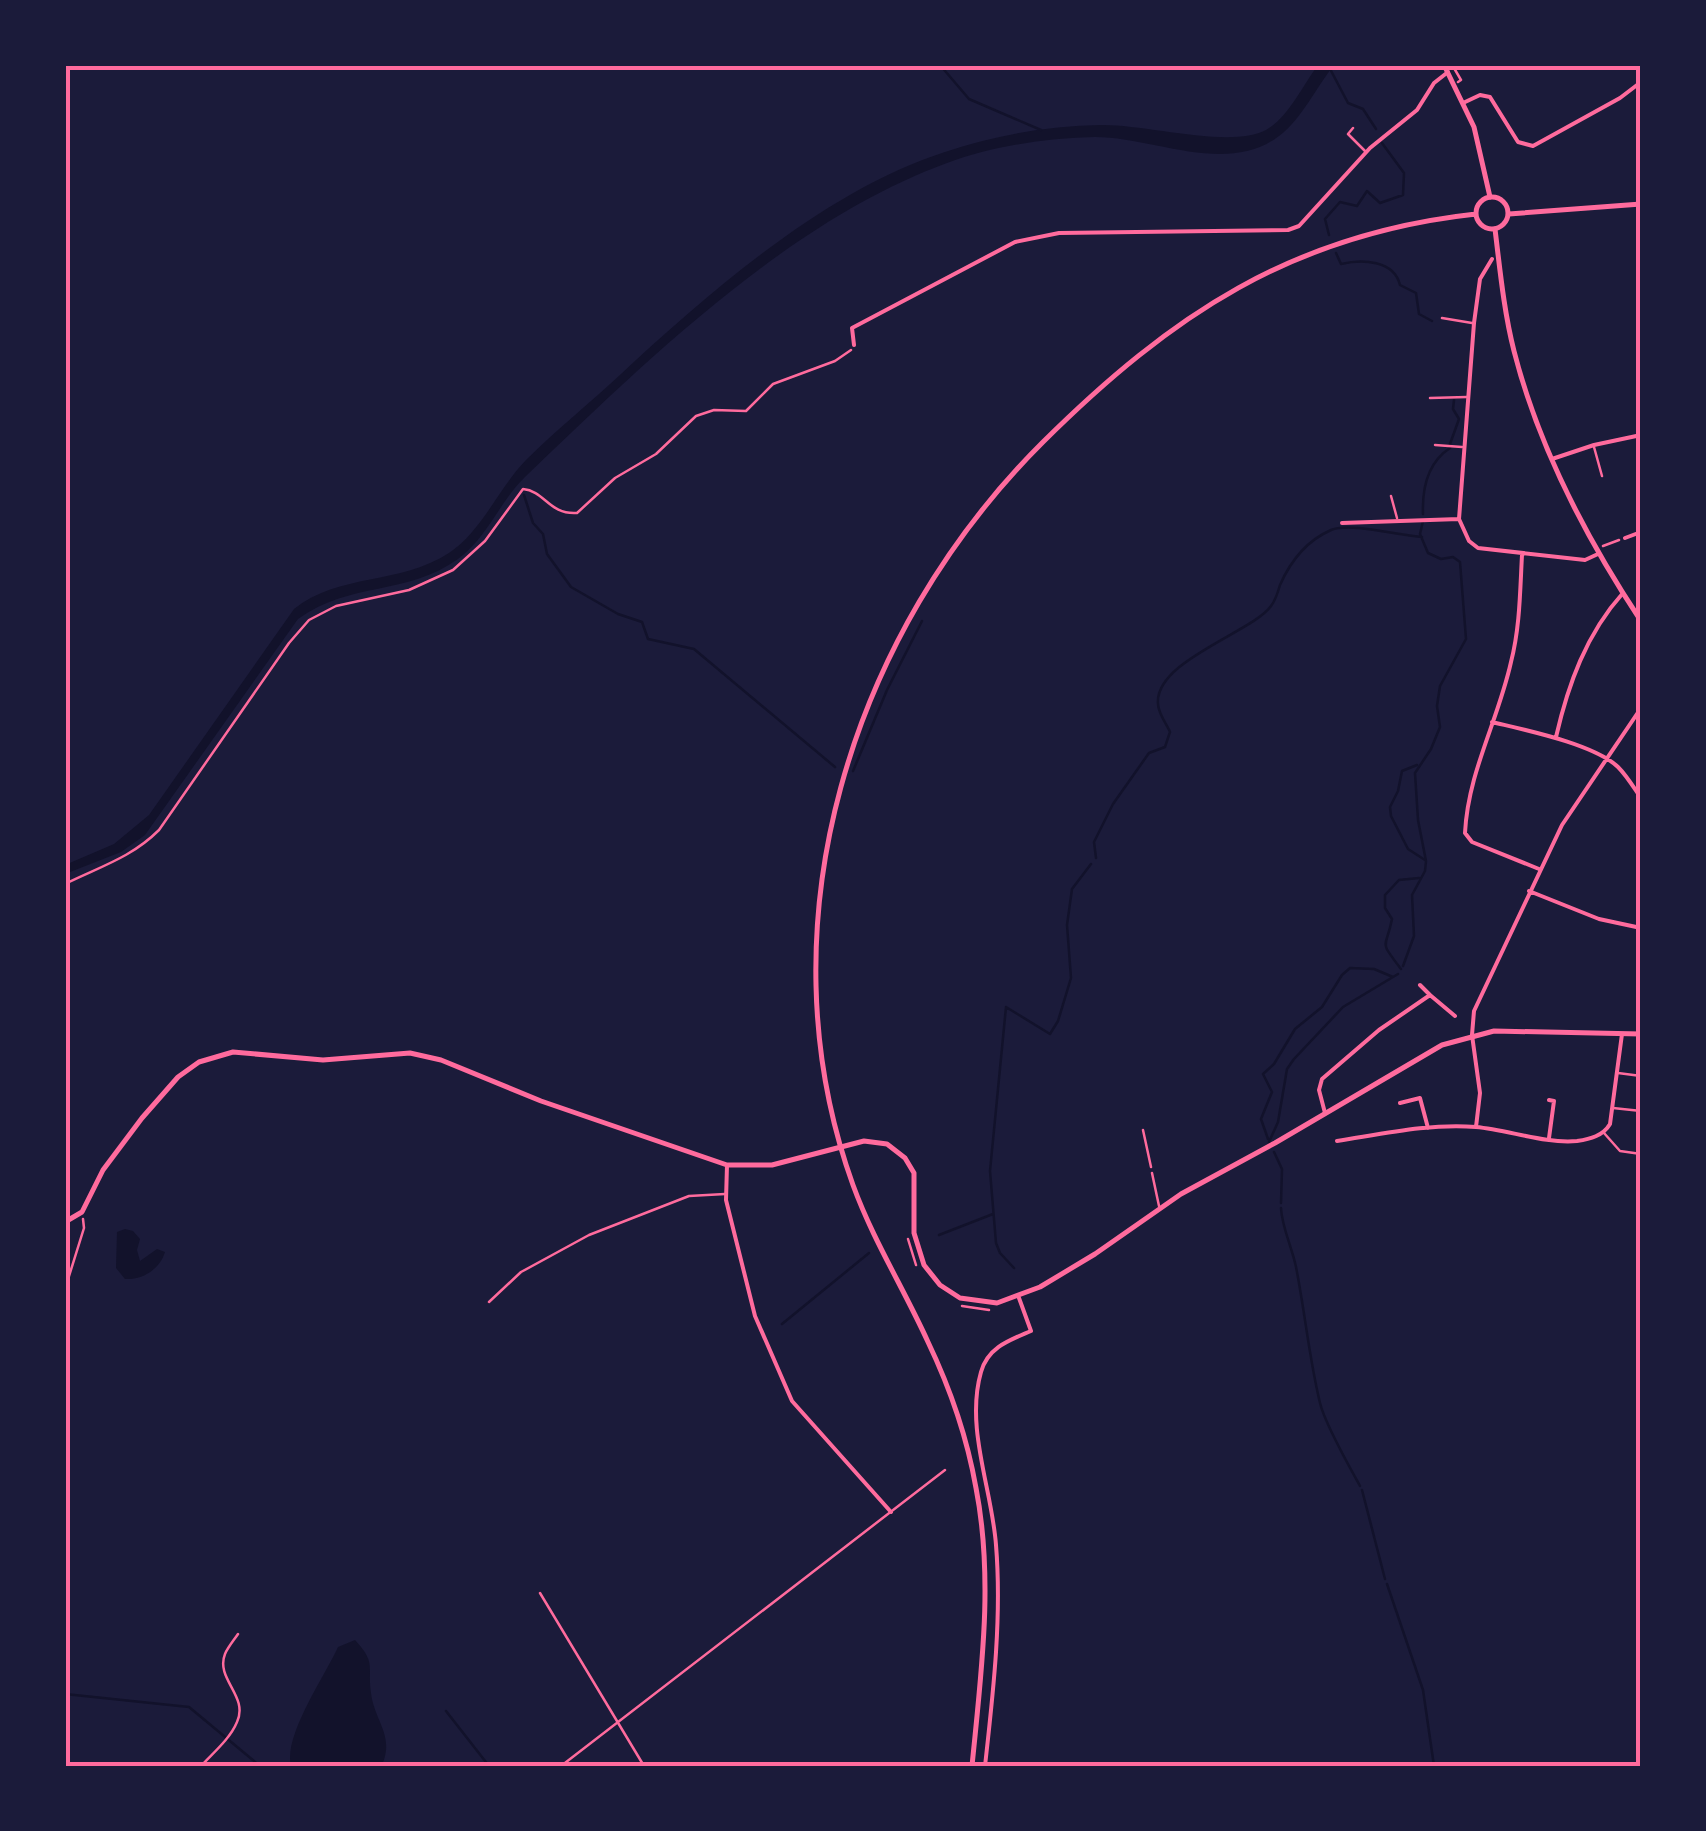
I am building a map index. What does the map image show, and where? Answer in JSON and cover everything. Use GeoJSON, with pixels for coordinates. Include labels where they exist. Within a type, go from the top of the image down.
{"type":"FeatureCollection","features":[{"type":"Feature","properties":{"kind":"street"},"geometry":{"type":"LineString","coordinates":[[1444,65],[1450,69],[1480,148],[1490,197]]}},
{"type":"Feature","properties":{"kind":"street"},"geometry":{"type":"LineString","coordinates":[[854,345],[852,328],[1015,242],[1046,234],[1288,230],[1306,220],[1366,152],[1416,110],[1438,78],[1450,69]]}},
{"type":"Feature","properties":{"kind":"street"},"geometry":{"type":"LineString","coordinates":[[1463,104],[1480,95],[1490,97],[1518,142],[1532,146],[1620,98],[1641,82]]}},
{"type":"Feature","properties":{"kind":"street"},"geometry":{"type":"LineString","coordinates":[[1490,197],[1501,199],[1509,214],[1505,224],[1495,230],[1483,227],[1476,214],[1479,204],[1490,197]]}},
{"type":"Feature","properties":{"kind":"street"},"geometry":{"type":"LineString","coordinates":[[1509,214],[1641,204]]}},
{"type":"Feature","properties":{"kind":"street"},"geometry":{"type":"LineString","coordinates":[[972,1766],[987,1591],[977,1491],[960,1420],[936,1358],[878,1244],[844,1160],[819,1033],[816,971],[821,885],[843,776],[862,718],[914,608],[957,540],[998,490],[1125,366],[1170,330],[1238,287],[1305,254],[1383,229],[1476,214]]}},
{"type":"Feature","properties":{"kind":"street"},"geometry":{"type":"LineString","coordinates":[[1495,230],[1513,346],[1552,459],[1568,498],[1641,621]]}},
{"type":"Feature","properties":{"kind":"street"},"geometry":{"type":"LineString","coordinates":[[1492,259],[1480,279],[1474,323],[1458,519],[1469,541],[1478,548],[1585,560],[1599,551]]}},
{"type":"Feature","properties":{"kind":"street"},"geometry":{"type":"LineString","coordinates":[[1552,459],[1641,435]]}},
{"type":"Feature","properties":{"kind":"street"},"geometry":{"type":"LineString","coordinates":[[1342,524],[1458,519]]}},
{"type":"Feature","properties":{"kind":"street"},"geometry":{"type":"LineString","coordinates":[[1625,538],[1641,532]]}},
{"type":"Feature","properties":{"kind":"street"},"geometry":{"type":"LineString","coordinates":[[1522,555],[1518,631],[1511,664],[1476,767],[1465,833],[1472,842],[1539,869]]}},
{"type":"Feature","properties":{"kind":"street"},"geometry":{"type":"LineString","coordinates":[[1556,738],[1569,687],[1588,642],[1623,594]]}},
{"type":"Feature","properties":{"kind":"street"},"geometry":{"type":"LineString","coordinates":[[1476,1127],[1479,1071],[1472,1035],[1474,1011],[1562,826],[1641,708]]}},
{"type":"Feature","properties":{"kind":"street"},"geometry":{"type":"LineString","coordinates":[[1492,722],[1556,738],[1607,758],[1641,798]]}},
{"type":"Feature","properties":{"kind":"street"},"geometry":{"type":"LineString","coordinates":[[1529,891],[1599,919],[1641,928]]}},
{"type":"Feature","properties":{"kind":"street"},"geometry":{"type":"LineString","coordinates":[[1420,986],[1455,1016]]}},
{"type":"Feature","properties":{"kind":"street"},"geometry":{"type":"LineString","coordinates":[[1326,1112],[1319,1090],[1322,1079],[1368,1038],[1430,994]]}},
{"type":"Feature","properties":{"kind":"street"},"geometry":{"type":"LineString","coordinates":[[65,1222],[82,1212],[103,1170],[178,1077],[208,1058],[234,1052],[323,1060],[420,1054],[726,1165],[772,1165],[856,1142],[888,1144],[910,1165],[916,1184],[914,1233],[931,1276],[950,1292],[973,1302],[996,1304],[1019,1298],[1095,1254],[1159,1208],[1424,1054],[1472,1035],[1516,1030],[1641,1034]]}},
{"type":"Feature","properties":{"kind":"street"},"geometry":{"type":"LineString","coordinates":[[1337,1141],[1428,1128],[1476,1127],[1571,1141],[1604,1133],[1610,1124],[1622,1034]]}},
{"type":"Feature","properties":{"kind":"street"},"geometry":{"type":"LineString","coordinates":[[1400,1103],[1420,1098],[1428,1128]]}},
{"type":"Feature","properties":{"kind":"street"},"geometry":{"type":"LineString","coordinates":[[1549,1100],[1554,1101],[1549,1138]]}},
{"type":"Feature","properties":{"kind":"street"},"geometry":{"type":"LineString","coordinates":[[726,1165],[726,1194],[755,1316],[792,1401],[891,1512]]}},
{"type":"Feature","properties":{"kind":"street"},"geometry":{"type":"LineString","coordinates":[[985,1766],[998,1589],[990,1490],[975,1422],[983,1365],[999,1345],[1031,1331],[1019,1298]]}},
{"type":"Feature","properties":{"kind":"lane"},"geometry":{"type":"LineString","coordinates":[[1353,128],[1348,134],[1366,152]]}},
{"type":"Feature","properties":{"kind":"lane"},"geometry":{"type":"LineString","coordinates":[[1442,318],[1474,323]]}},
{"type":"Feature","properties":{"kind":"lane"},"geometry":{"type":"LineString","coordinates":[[1430,398],[1467,397]]}},
{"type":"Feature","properties":{"kind":"lane"},"geometry":{"type":"LineString","coordinates":[[1436,445],[1463,448]]}},
{"type":"Feature","properties":{"kind":"lane"},"geometry":{"type":"LineString","coordinates":[[1594,445],[1602,476]]}},
{"type":"Feature","properties":{"kind":"lane"},"geometry":{"type":"LineString","coordinates":[[1391,496],[1398,521]]}},
{"type":"Feature","properties":{"kind":"lane"},"geometry":{"type":"LineString","coordinates":[[1617,1072],[1641,1076]]}},
{"type":"Feature","properties":{"kind":"lane"},"geometry":{"type":"LineString","coordinates":[[1612,1108],[1641,1111]]}},
{"type":"Feature","properties":{"kind":"lane"},"geometry":{"type":"LineString","coordinates":[[1604,1133],[1620,1151],[1641,1154]]}},
{"type":"Feature","properties":{"kind":"lane"},"geometry":{"type":"LineString","coordinates":[[1152,1173],[1159,1208]]}},
{"type":"Feature","properties":{"kind":"lane"},"geometry":{"type":"LineString","coordinates":[[489,1302],[520,1272],[589,1235],[688,1196],[726,1194]]}},
{"type":"Feature","properties":{"kind":"lane"},"geometry":{"type":"LineString","coordinates":[[561,1766],[945,1470]]}},
{"type":"Feature","properties":{"kind":"lane"},"geometry":{"type":"LineString","coordinates":[[540,1592],[644,1766]]}},
{"type":"Feature","properties":{"kind":"lane"},"geometry":{"type":"LineString","coordinates":[[201,1766],[239,1716],[238,1696],[223,1667],[224,1656],[238,1634]]}},
{"type":"Feature","properties":{"kind":"path"},"geometry":{"type":"LineString","coordinates":[[1450,69],[1461,80]]}},
{"type":"Feature","properties":{"kind":"path"},"geometry":{"type":"LineString","coordinates":[[65,884],[118,862],[159,830],[289,643],[320,612],[360,598],[409,590],[453,570],[485,541],[523,489],[532,490],[554,510],[577,513],[615,478],[656,454],[696,416],[714,410],[746,411],[773,384],[835,360],[854,345]]}},
{"type":"Feature","properties":{"kind":"path"},"geometry":{"type":"LineString","coordinates":[[1599,551],[1625,538]]}},
{"type":"Feature","properties":{"kind":"path"},"geometry":{"type":"LineString","coordinates":[[1144,1130],[1152,1173]]}},
{"type":"Feature","properties":{"kind":"path"},"geometry":{"type":"LineString","coordinates":[[65,1289],[84,1228],[82,1212]]}},
{"type":"Feature","properties":{"kind":"path"},"geometry":{"type":"LineString","coordinates":[[907,1232],[918,1269]]}},
{"type":"Feature","properties":{"kind":"path"},"geometry":{"type":"LineString","coordinates":[[957,1304],[994,1310]]}},
{"type":"Feature","properties":{"kind":"shaded area"},"geometry":{"type":"Polygon","coordinates":[[[1318,65],[1334,65],[1295,121],[1259,148],[1213,154],[1095,137],[1020,144],[947,163],[888,188],[831,220],[775,258],[669,342],[525,477],[477,541],[458,559],[419,579],[338,599],[298,619],[145,835],[121,852],[65,874],[65,865],[114,844],[149,815],[294,609],[330,590],[430,563],[461,544],[516,471],[549,438],[732,277],[815,217],[901,169],[964,146],[1022,132],[1101,125],[1210,137],[1251,135],[1266,130],[1281,118],[1318,65]]]}},
{"type":"Feature","properties":{"kind":"shaded area"},"geometry":{"type":"Polygon","coordinates":[[[125,1229],[140,1239],[140,1261],[157,1249],[165,1252],[155,1268],[138,1278],[125,1279],[116,1268],[117,1232],[125,1229]]]}},
{"type":"Feature","properties":{"kind":"shaded area"},"geometry":{"type":"Polygon","coordinates":[[[355,1640],[369,1660],[373,1703],[386,1745],[382,1765],[291,1766],[293,1739],[307,1706],[338,1647],[355,1640]]]}},
{"type":"Feature","properties":{"kind":"waterway"},"geometry":{"type":"LineString","coordinates":[[940,65],[969,99],[1041,130]]}},
{"type":"Feature","properties":{"kind":"waterway"},"geometry":{"type":"LineString","coordinates":[[1328,65],[1348,103],[1363,109],[1376,129]]}},
{"type":"Feature","properties":{"kind":"waterway"},"geometry":{"type":"LineString","coordinates":[[1329,235],[1325,219],[1340,202],[1357,206],[1367,191],[1380,203],[1403,195],[1404,173],[1382,143]]}},
{"type":"Feature","properties":{"kind":"waterway"},"geometry":{"type":"LineString","coordinates":[[1336,253],[1341,264],[1376,263],[1391,270],[1400,285],[1416,293],[1419,314],[1432,321]]}},
{"type":"Feature","properties":{"kind":"waterway"},"geometry":{"type":"LineString","coordinates":[[1450,444],[1459,419],[1453,409],[1454,400]]}},
{"type":"Feature","properties":{"kind":"waterway"},"geometry":{"type":"LineString","coordinates":[[1423,514],[1428,477],[1436,461],[1450,448]]}},
{"type":"Feature","properties":{"kind":"waterway"},"geometry":{"type":"LineString","coordinates":[[524,495],[533,523],[543,534],[547,554],[571,587],[618,614],[642,622],[648,639],[694,649],[835,767]]}},
{"type":"Feature","properties":{"kind":"waterway"},"geometry":{"type":"LineString","coordinates":[[1403,966],[1414,936],[1412,895],[1426,861],[1415,773],[1440,727],[1440,686],[1466,639],[1460,562],[1428,553],[1420,534],[1423,521]]}},
{"type":"Feature","properties":{"kind":"waterway"},"geometry":{"type":"LineString","coordinates":[[1096,858],[1094,842],[1113,804],[1149,753],[1165,747],[1170,732],[1158,704],[1161,689],[1171,674],[1261,616],[1272,604],[1294,560],[1322,534],[1351,528],[1422,537]]}},
{"type":"Feature","properties":{"kind":"waterway"},"geometry":{"type":"LineString","coordinates":[[853,771],[922,621]]}},
{"type":"Feature","properties":{"kind":"waterway"},"geometry":{"type":"LineString","coordinates":[[1417,765],[1402,771],[1390,807],[1408,849],[1425,860]]}},
{"type":"Feature","properties":{"kind":"waterway"},"geometry":{"type":"LineString","coordinates":[[1014,1268],[996,1243],[990,1171],[1006,1007],[1050,1034],[1058,1021],[1071,978],[1067,925],[1072,889],[1091,864]]}},
{"type":"Feature","properties":{"kind":"waterway"},"geometry":{"type":"LineString","coordinates":[[1401,969],[1386,944],[1392,919],[1385,908],[1385,895],[1399,880],[1419,878]]}},
{"type":"Feature","properties":{"kind":"waterway"},"geometry":{"type":"LineString","coordinates":[[1268,1139],[1261,1119],[1272,1092],[1263,1074],[1274,1064],[1295,1029],[1322,1007],[1350,968],[1374,969],[1393,977]]}},
{"type":"Feature","properties":{"kind":"waterway"},"geometry":{"type":"LineString","coordinates":[[1269,1142],[1278,1122],[1287,1069],[1294,1059],[1343,1007],[1398,974]]}},
{"type":"Feature","properties":{"kind":"waterway"},"geometry":{"type":"LineString","coordinates":[[1274,1152],[1282,1169],[1281,1203]]}},
{"type":"Feature","properties":{"kind":"waterway"},"geometry":{"type":"LineString","coordinates":[[1281,1208],[1296,1267],[1320,1403],[1360,1486]]}},
{"type":"Feature","properties":{"kind":"waterway"},"geometry":{"type":"LineString","coordinates":[[939,1235],[993,1214]]}},
{"type":"Feature","properties":{"kind":"waterway"},"geometry":{"type":"LineString","coordinates":[[782,1324],[869,1253]]}},
{"type":"Feature","properties":{"kind":"waterway"},"geometry":{"type":"LineString","coordinates":[[1362,1490],[1385,1579]]}},
{"type":"Feature","properties":{"kind":"waterway"},"geometry":{"type":"LineString","coordinates":[[1387,1584],[1423,1690],[1434,1766]]}},
{"type":"Feature","properties":{"kind":"waterway"},"geometry":{"type":"LineString","coordinates":[[65,1694],[189,1707],[260,1766]]}},
{"type":"Feature","properties":{"kind":"waterway"},"geometry":{"type":"LineString","coordinates":[[446,1711],[489,1766]]}}]}
